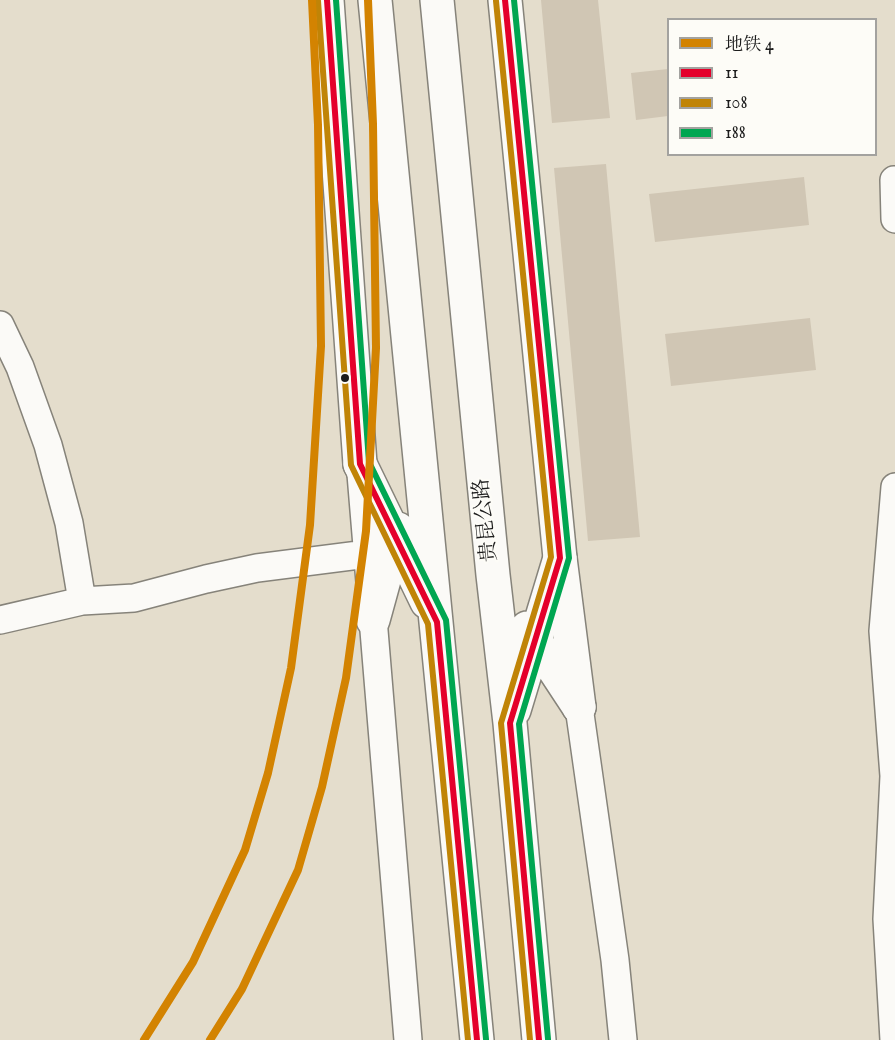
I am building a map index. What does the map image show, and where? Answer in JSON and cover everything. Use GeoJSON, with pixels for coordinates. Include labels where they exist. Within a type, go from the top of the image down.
{"type":"FeatureCollection","features":[{"type":"Feature","properties":{"kind":"main road"},"geometry":{"type":"LineString","coordinates":[[327,0],[360,464],[437,622]]}},
{"type":"Feature","properties":{"kind":"main road"},"geometry":{"type":"LineString","coordinates":[[375,0],[477,1040]]}},
{"type":"Feature","properties":{"kind":"main road","name":"贵昆公路"},"geometry":{"type":"LineString","coordinates":[[437,0],[493,575],[510,723],[539,1040]]}},
{"type":"Feature","properties":{"kind":"main road"},"geometry":{"type":"LineString","coordinates":[[505,0],[560,558],[579,707]]}},
{"type":"Feature","properties":{"kind":"main road"},"geometry":{"type":"LineString","coordinates":[[373,620],[420,452]]}},
{"type":"Feature","properties":{"kind":"main road"},"geometry":{"type":"LineString","coordinates":[[510,723],[560,558]]}},
{"type":"Feature","properties":{"kind":"main road"},"geometry":{"type":"LineString","coordinates":[[493,575],[579,707]]}},
{"type":"Feature","properties":{"kind":"street"},"geometry":{"type":"LineString","coordinates":[[894,180],[895,219]]}},
{"type":"Feature","properties":{"kind":"street"},"geometry":{"type":"LineString","coordinates":[[0,325],[20,367],[48,445],[69,523],[82,601]]}},
{"type":"Feature","properties":{"kind":"street"},"geometry":{"type":"LineString","coordinates":[[360,464],[408,1040]]}},
{"type":"Feature","properties":{"kind":"street"},"geometry":{"type":"LineString","coordinates":[[894,1040],[887,919],[894,776],[883,631],[895,487]]}},
{"type":"Feature","properties":{"kind":"street"},"geometry":{"type":"LineString","coordinates":[[0,620],[82,601],[134,598],[257,568],[367,554]]}},
{"type":"Feature","properties":{"kind":"street"},"geometry":{"type":"LineString","coordinates":[[579,707],[615,960],[623,1040]]}},
{"type":"Feature","properties":{"kind":"building"},"geometry":{"type":"Polygon","coordinates":[[[541,0],[598,0],[610,118],[552,123],[541,0]]]}},
{"type":"Feature","properties":{"kind":"building"},"geometry":{"type":"Polygon","coordinates":[[[667,69],[667,116],[636,120],[631,73],[667,69]]]}},
{"type":"Feature","properties":{"kind":"building"},"geometry":{"type":"Polygon","coordinates":[[[606,164],[640,537],[588,541],[554,168],[606,164]]]}},
{"type":"Feature","properties":{"kind":"building"},"geometry":{"type":"Polygon","coordinates":[[[804,177],[809,225],[655,242],[649,194],[804,177]]]}},
{"type":"Feature","properties":{"kind":"building"},"geometry":{"type":"Polygon","coordinates":[[[810,318],[816,370],[671,386],[665,334],[810,318]]]}},
{"type":"Feature","properties":{"kind":"metro line","name":"4"},"geometry":{"type":"LineString","coordinates":[[144,1040],[193,962],[245,850],[268,773],[291,668],[310,525],[321,346],[318,125],[312,0]]}},
{"type":"Feature","properties":{"kind":"metro line","name":"4"},"geometry":{"type":"LineString","coordinates":[[210,1040],[242,989],[298,870],[322,787],[346,678],[366,531],[376,348],[373,124],[368,0]]}},
{"type":"Feature","properties":{"kind":"transit line","name":"11"},"geometry":{"type":"LineString","coordinates":[[327,0],[360,464],[437,622],[477,1040]]}},
{"type":"Feature","properties":{"kind":"transit line","name":"188"},"geometry":{"type":"LineString","coordinates":[[336,0],[369,462],[446,620],[486,1039]]}},
{"type":"Feature","properties":{"kind":"transit line","name":"11"},"geometry":{"type":"LineString","coordinates":[[505,0],[560,558],[510,723],[539,1040]]}},
{"type":"Feature","properties":{"kind":"transit line","name":"188"},"geometry":{"type":"LineString","coordinates":[[514,0],[569,558],[519,724],[548,1039]]}},
{"type":"Feature","properties":{"kind":"transit line","name":"108"},"geometry":{"type":"LineString","coordinates":[[318,1],[351,465],[428,624],[468,1040]]}},
{"type":"Feature","properties":{"kind":"transit line","name":"108"},"geometry":{"type":"LineString","coordinates":[[496,1],[551,557],[501,723],[530,1040]]}}]}
